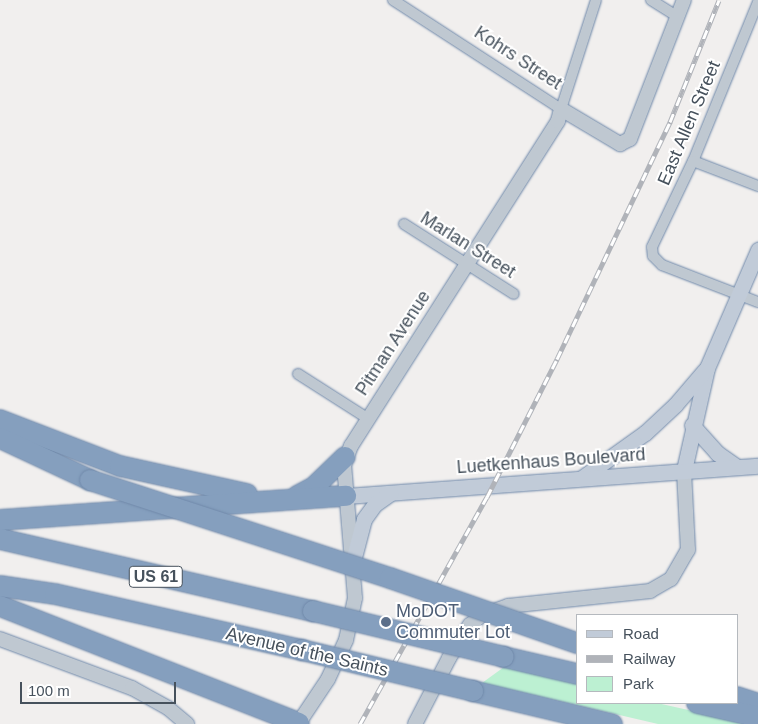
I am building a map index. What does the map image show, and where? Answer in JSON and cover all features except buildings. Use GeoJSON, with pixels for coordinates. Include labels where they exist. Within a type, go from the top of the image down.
{"type":"FeatureCollection","features":[{"type":"Feature","properties":{"kind":"highway"},"geometry":{"type":"LineString","coordinates":[[0,420],[120,466],[268,499]]}},
{"type":"Feature","properties":{"kind":"highway"},"geometry":{"type":"LineString","coordinates":[[0,438],[90,480],[390,578],[576,643]]}},
{"type":"Feature","properties":{"kind":"highway"},"geometry":{"type":"LineString","coordinates":[[294,498],[314,487],[345,457]]}},
{"type":"Feature","properties":{"kind":"highway"},"geometry":{"type":"LineString","coordinates":[[0,520],[268,499],[346,496]]}},
{"type":"Feature","properties":{"kind":"highway","name":"US 61"},"geometry":{"type":"LineString","coordinates":[[0,539],[576,674]]}},
{"type":"Feature","properties":{"kind":"highway","name":"Avenue of the Saints"},"geometry":{"type":"LineString","coordinates":[[0,586],[54,594],[302,650],[612,724]]}},
{"type":"Feature","properties":{"kind":"highway"},"geometry":{"type":"LineString","coordinates":[[0,606],[298,724]]}},
{"type":"Feature","properties":{"kind":"highway"},"geometry":{"type":"LineString","coordinates":[[738,697],[758,704]]}},
{"type":"Feature","properties":{"kind":"highway"},"geometry":{"type":"LineString","coordinates":[[702,704],[758,717]]}},
{"type":"Feature","properties":{"kind":"main road"},"geometry":{"type":"LineString","coordinates":[[684,470],[692,426],[707,368],[758,250]]}},
{"type":"Feature","properties":{"kind":"main road"},"geometry":{"type":"LineString","coordinates":[[583,477],[645,433],[675,405],[707,368]]}},
{"type":"Feature","properties":{"kind":"main road"},"geometry":{"type":"LineString","coordinates":[[692,426],[718,453],[737,467]]}},
{"type":"Feature","properties":{"kind":"main road","name":"Luetkenhaus Boulevard"},"geometry":{"type":"LineString","coordinates":[[346,496],[583,477],[758,466]]}},
{"type":"Feature","properties":{"kind":"main road"},"geometry":{"type":"LineString","coordinates":[[353,561],[364,519],[375,504],[392,492]]}},
{"type":"Feature","properties":{"kind":"street","name":"Kohrs Street"},"geometry":{"type":"LineString","coordinates":[[393,0],[561,109],[623,144],[635,130],[678,17]]}},
{"type":"Feature","properties":{"kind":"street","name":"Pitman Avenue"},"geometry":{"type":"LineString","coordinates":[[345,457],[367,418],[558,121],[596,0]]}},
{"type":"Feature","properties":{"kind":"street"},"geometry":{"type":"LineString","coordinates":[[651,0],[678,17],[684,0]]}},
{"type":"Feature","properties":{"kind":"street","name":"East Allen Street"},"geometry":{"type":"LineString","coordinates":[[740,294],[662,265],[653,256],[652,247],[693,161],[758,2]]}},
{"type":"Feature","properties":{"kind":"street"},"geometry":{"type":"LineString","coordinates":[[693,161],[758,186]]}},
{"type":"Feature","properties":{"kind":"street","name":"Marlan Street"},"geometry":{"type":"LineString","coordinates":[[404,224],[514,294]]}},
{"type":"Feature","properties":{"kind":"street"},"geometry":{"type":"LineString","coordinates":[[740,294],[758,302]]}},
{"type":"Feature","properties":{"kind":"street"},"geometry":{"type":"LineString","coordinates":[[298,374],[367,418]]}},
{"type":"Feature","properties":{"kind":"street"},"geometry":{"type":"LineString","coordinates":[[298,724],[328,679],[346,640],[355,598],[346,496],[345,457]]}},
{"type":"Feature","properties":{"kind":"street"},"geometry":{"type":"LineString","coordinates":[[415,724],[449,658],[470,625],[482,615],[508,606],[650,591],[671,580],[688,550],[684,470]]}},
{"type":"Feature","properties":{"kind":"street"},"geometry":{"type":"LineString","coordinates":[[0,639],[132,688],[160,703],[187,724]]}},
{"type":"Feature","properties":{"kind":"green space"},"geometry":{"type":"Polygon","coordinates":[[[504,667],[576,684],[576,704],[661,704],[751,724],[658,724],[482,683],[504,667]]]}},
{"type":"Feature","properties":{"kind":"railway"},"geometry":{"type":"LineString","coordinates":[[360,724],[487,497],[557,359],[670,122],[719,0]]}},
{"type":"Feature","properties":{"kind":"place","name":"MoDOT Commuter Lot"},"geometry":{"type":"Point","coordinates":[386,622]}}]}
